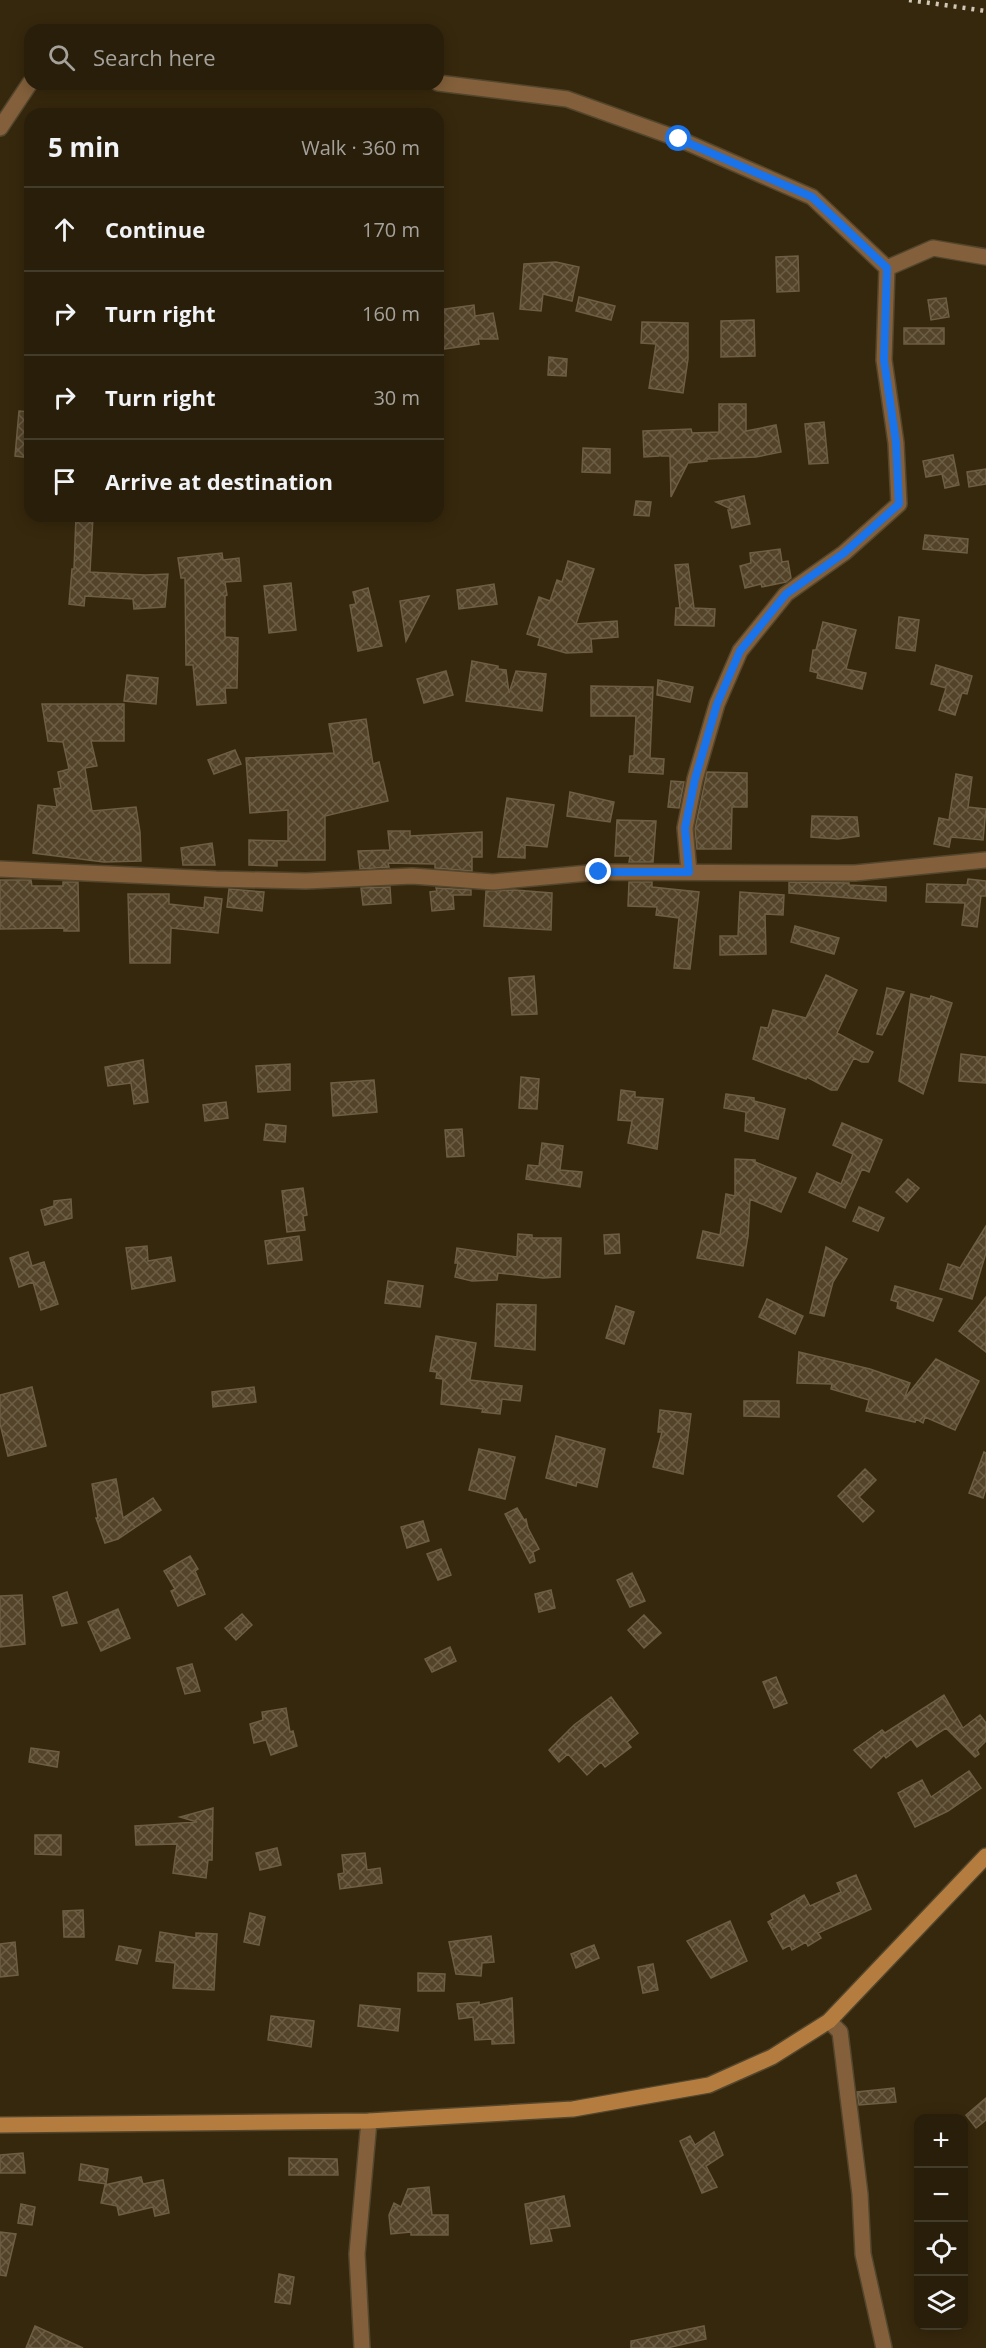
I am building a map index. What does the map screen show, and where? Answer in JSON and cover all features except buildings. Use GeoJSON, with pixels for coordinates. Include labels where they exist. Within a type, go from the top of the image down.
{"type":"FeatureCollection","features":[{"type":"Feature","properties":{"kind":"street"},"geometry":{"type":"LineString","coordinates":[[444,84],[567,99],[679,139],[812,197],[887,268],[884,360],[896,442],[899,504],[844,553],[786,594],[740,651],[717,704],[695,779],[685,828],[689,872]]}},
{"type":"Feature","properties":{"kind":"street"},"geometry":{"type":"LineString","coordinates":[[0,128],[25,90]]}},
{"type":"Feature","properties":{"kind":"street"},"geometry":{"type":"LineString","coordinates":[[887,268],[933,248],[986,257]]}},
{"type":"Feature","properties":{"kind":"street"},"geometry":{"type":"LineString","coordinates":[[0,869],[216,879],[306,881],[412,876],[493,882],[599,872],[855,873],[986,860]]}},
{"type":"Feature","properties":{"kind":"street"},"geometry":{"type":"LineString","coordinates":[[0,2125],[369,2121],[573,2109],[709,2085],[772,2057],[829,2020],[986,1856]]}},
{"type":"Feature","properties":{"kind":"street"},"geometry":{"type":"LineString","coordinates":[[829,2020],[840,2032],[859,2184],[862,2254],[884,2348]]}},
{"type":"Feature","properties":{"kind":"street"},"geometry":{"type":"LineString","coordinates":[[362,2348],[357,2254],[369,2121]]}},
{"type":"Feature","properties":{"kind":"railway"},"geometry":{"type":"LineString","coordinates":[[909,0],[986,11]]}},
{"type":"Feature","properties":{"kind":"route"},"geometry":{"type":"LineString","coordinates":[[599,872],[689,872],[685,828],[695,779],[717,704],[740,651],[786,594],[844,553],[899,504],[896,442],[884,360],[887,268],[812,197],[679,139]]}}]}
